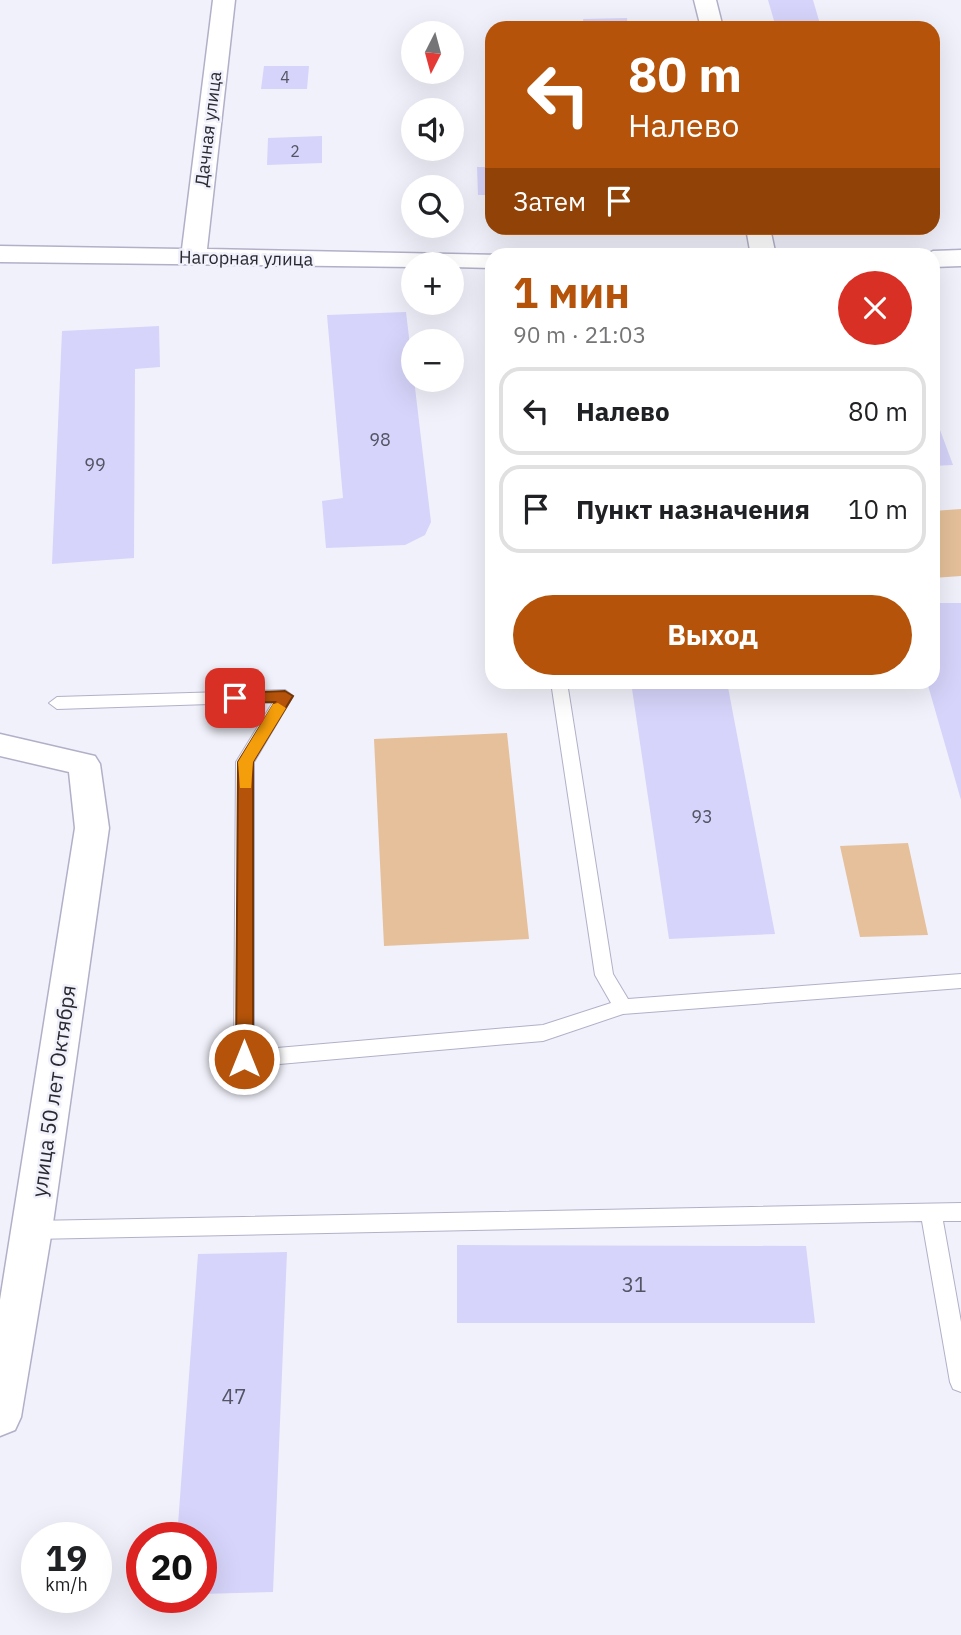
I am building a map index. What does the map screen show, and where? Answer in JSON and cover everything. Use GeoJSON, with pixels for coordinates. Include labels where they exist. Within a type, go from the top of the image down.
{"type":"FeatureCollection","features":[{"type":"Feature","properties":{"kind":"street","name":"Дачная улица"},"geometry":{"type":"LineString","coordinates":[[193,258],[224,0]]}},
{"type":"Feature","properties":{"kind":"street"},"geometry":{"type":"LineString","coordinates":[[705,0],[710,21]]}},
{"type":"Feature","properties":{"kind":"street","name":"Нагорная улица"},"geometry":{"type":"LineString","coordinates":[[0,254],[485,260]]}},
{"type":"Feature","properties":{"kind":"street"},"geometry":{"type":"LineString","coordinates":[[940,259],[961,258]]}},
{"type":"Feature","properties":{"kind":"street","name":"улица 50 лет Октября"},"geometry":{"type":"LineString","coordinates":[[0,745],[84,764],[92,828],[32,1230],[4,1373],[0,1418]]}},
{"type":"Feature","properties":{"kind":"lane"},"geometry":{"type":"LineString","coordinates":[[560,689],[604,975],[622,1007]]}},
{"type":"Feature","properties":{"kind":"lane"},"geometry":{"type":"LineString","coordinates":[[57,704],[285,696],[246,762],[244,1059],[543,1033],[622,1007],[961,981]]}},
{"type":"Feature","properties":{"kind":"lane"},"geometry":{"type":"LineString","coordinates":[[931,1212],[961,1382]]}},
{"type":"Feature","properties":{"kind":"lane"},"geometry":{"type":"LineString","coordinates":[[32,1230],[961,1212]]}},
{"type":"Feature","properties":{"kind":"shaded area"},"geometry":{"type":"Polygon","coordinates":[[[961,509],[961,576],[940,578],[940,510],[961,509]]]}},
{"type":"Feature","properties":{"kind":"shaded area"},"geometry":{"type":"Polygon","coordinates":[[[507,733],[529,939],[384,946],[374,739],[507,733]]]}},
{"type":"Feature","properties":{"kind":"shaded area"},"geometry":{"type":"Polygon","coordinates":[[[908,843],[928,935],[860,937],[840,846],[908,843]]]}},
{"type":"Feature","properties":{"kind":"building"},"geometry":{"type":"Polygon","coordinates":[[[768,0],[813,0],[819,21],[774,21],[768,0]]]}},
{"type":"Feature","properties":{"kind":"building"},"geometry":{"type":"Polygon","coordinates":[[[627,18],[627,21],[583,21],[627,18]]]}},
{"type":"Feature","properties":{"kind":"building"},"geometry":{"type":"Polygon","coordinates":[[[264,66],[309,66],[307,89],[261,89],[264,66]]]}},
{"type":"Feature","properties":{"kind":"building"},"geometry":{"type":"Polygon","coordinates":[[[322,136],[322,163],[267,165],[268,138],[322,136]]]}},
{"type":"Feature","properties":{"kind":"building"},"geometry":{"type":"Polygon","coordinates":[[[477,167],[485,167],[485,195],[478,195],[477,167]]]}},
{"type":"Feature","properties":{"kind":"building"},"geometry":{"type":"Polygon","coordinates":[[[401,312],[401,315],[406,315],[408,329],[401,329],[401,392],[416,392],[431,522],[425,535],[405,545],[326,548],[322,501],[343,498],[327,315],[401,312]]]}},
{"type":"Feature","properties":{"kind":"building"},"geometry":{"type":"Polygon","coordinates":[[[159,326],[160,367],[135,369],[134,558],[52,564],[62,331],[159,326]]]}},
{"type":"Feature","properties":{"kind":"building"},"geometry":{"type":"Polygon","coordinates":[[[940,430],[953,465],[940,466],[940,430]]]}},
{"type":"Feature","properties":{"kind":"building"},"geometry":{"type":"Polygon","coordinates":[[[940,603],[961,603],[961,800],[929,689],[940,689],[940,603]]]}},
{"type":"Feature","properties":{"kind":"building"},"geometry":{"type":"Polygon","coordinates":[[[632,689],[728,689],[775,934],[669,939],[632,689]]]}},
{"type":"Feature","properties":{"kind":"building"},"geometry":{"type":"Polygon","coordinates":[[[457,1245],[806,1246],[815,1323],[457,1323],[457,1245]]]}},
{"type":"Feature","properties":{"kind":"building"},"geometry":{"type":"Polygon","coordinates":[[[287,1252],[273,1592],[217,1594],[217,1522],[178,1522],[198,1254],[287,1252]]]}},
{"type":"Feature","properties":{"kind":"slow traffic"},"geometry":{"type":"LineString","coordinates":[[245,784],[246,762],[278,708]]}},
{"type":"Feature","properties":{"kind":"route"},"geometry":{"type":"LineString","coordinates":[[235,698],[285,696],[246,762],[244,1059]]}}]}
